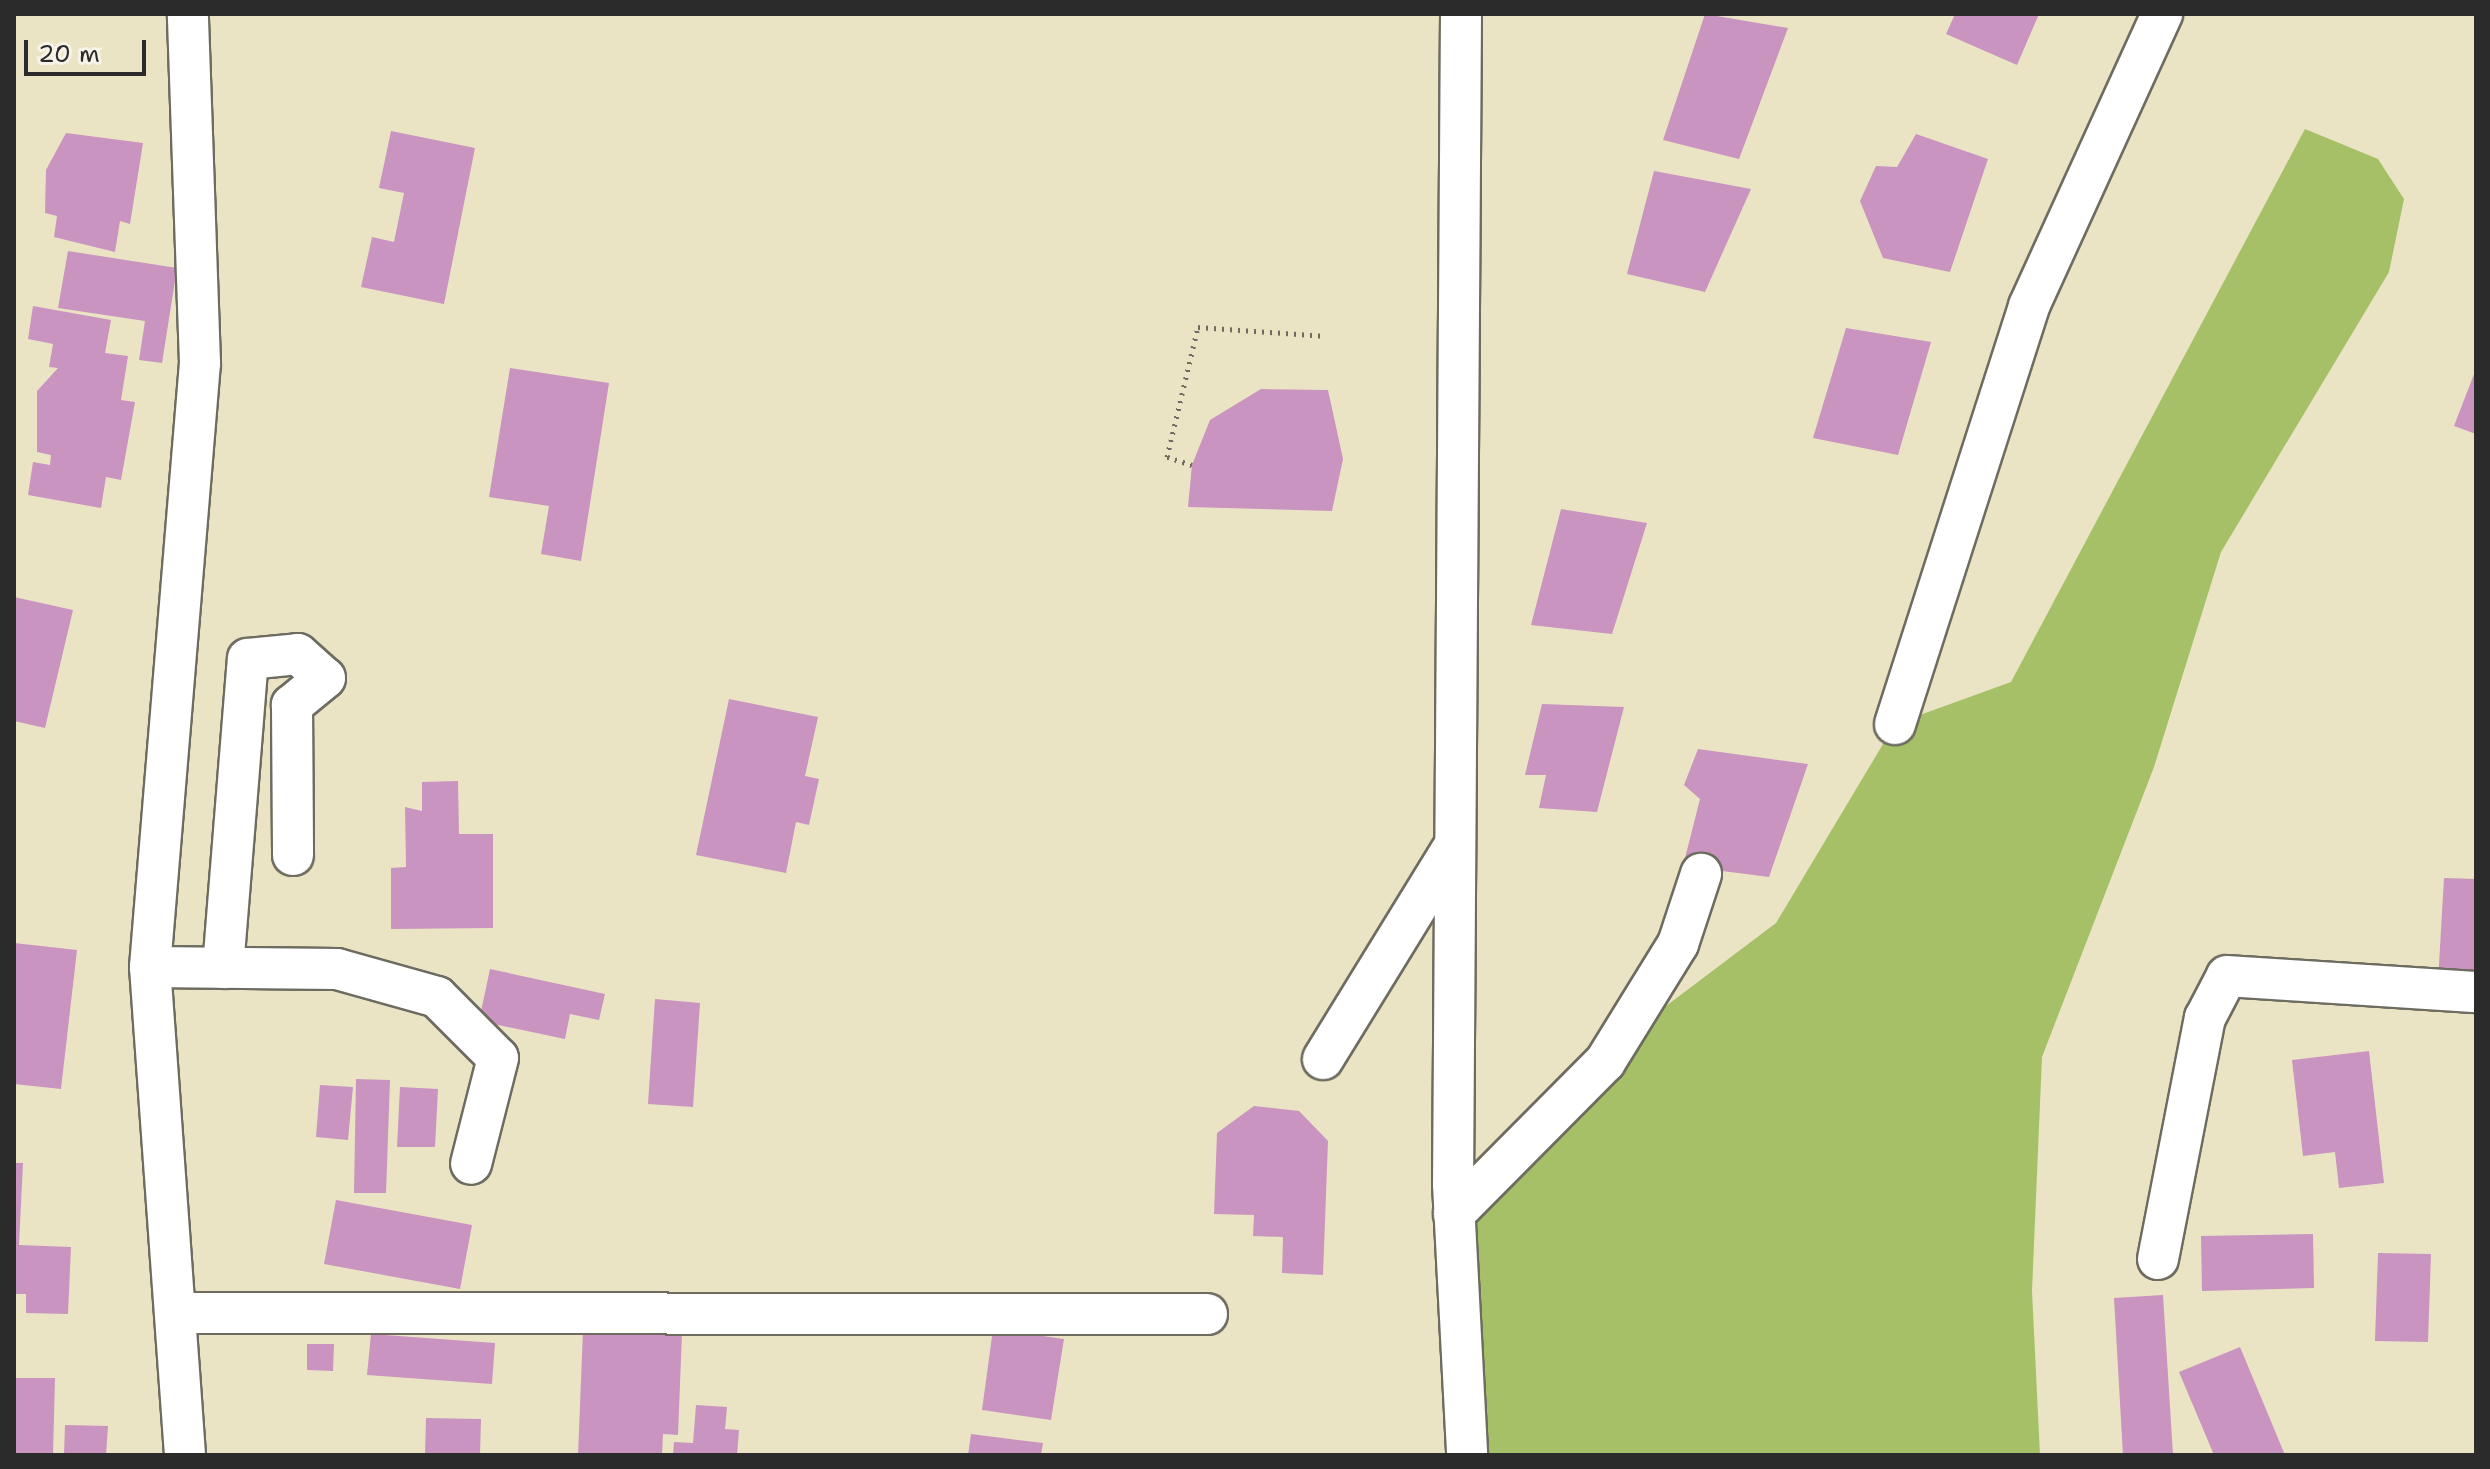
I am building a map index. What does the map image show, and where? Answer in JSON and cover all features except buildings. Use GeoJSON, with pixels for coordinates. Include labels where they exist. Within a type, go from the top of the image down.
{"type":"FeatureCollection","features":[{"type":"Feature","properties":{"kind":"street"},"geometry":{"type":"LineString","coordinates":[[185,1455],[150,967],[200,363],[188,14]]}},
{"type":"Feature","properties":{"kind":"street"},"geometry":{"type":"LineString","coordinates":[[1461,14],[1453,848],[1454,1214],[1467,1455]]}},
{"type":"Feature","properties":{"kind":"street"},"geometry":{"type":"LineString","coordinates":[[1895,724],[2029,306],[2162,14]]}},
{"type":"Feature","properties":{"kind":"street"},"geometry":{"type":"LineString","coordinates":[[223,968],[248,659],[298,654],[325,678],[292,705],[293,855]]}},
{"type":"Feature","properties":{"kind":"street"},"geometry":{"type":"LineString","coordinates":[[1323,1059],[1453,848]]}},
{"type":"Feature","properties":{"kind":"street"},"geometry":{"type":"LineString","coordinates":[[1454,1214],[1605,1062],[1678,944],[1701,874]]}},
{"type":"Feature","properties":{"kind":"street"},"geometry":{"type":"LineString","coordinates":[[150,967],[337,969],[437,997],[498,1058],[471,1164]]}},
{"type":"Feature","properties":{"kind":"street"},"geometry":{"type":"LineString","coordinates":[[2158,1259],[2205,1018],[2227,976],[2476,992]]}},
{"type":"Feature","properties":{"kind":"street"},"geometry":{"type":"LineString","coordinates":[[176,1313],[1207,1314]]}},
{"type":"Feature","properties":{"kind":"path"},"geometry":{"type":"LineString","coordinates":[[1192,465],[1167,457],[1198,327],[1326,336]]}},
{"type":"Feature","properties":{"kind":"green space"},"geometry":{"type":"Polygon","coordinates":[[[2305,129],[2378,159],[2404,199],[2389,272],[2221,552],[2154,767],[2042,1057],[2032,1291],[2040,1455],[1453,1455],[1441,1219],[1617,1043],[1776,923],[1895,724],[2011,682],[2305,129]]]}}]}
